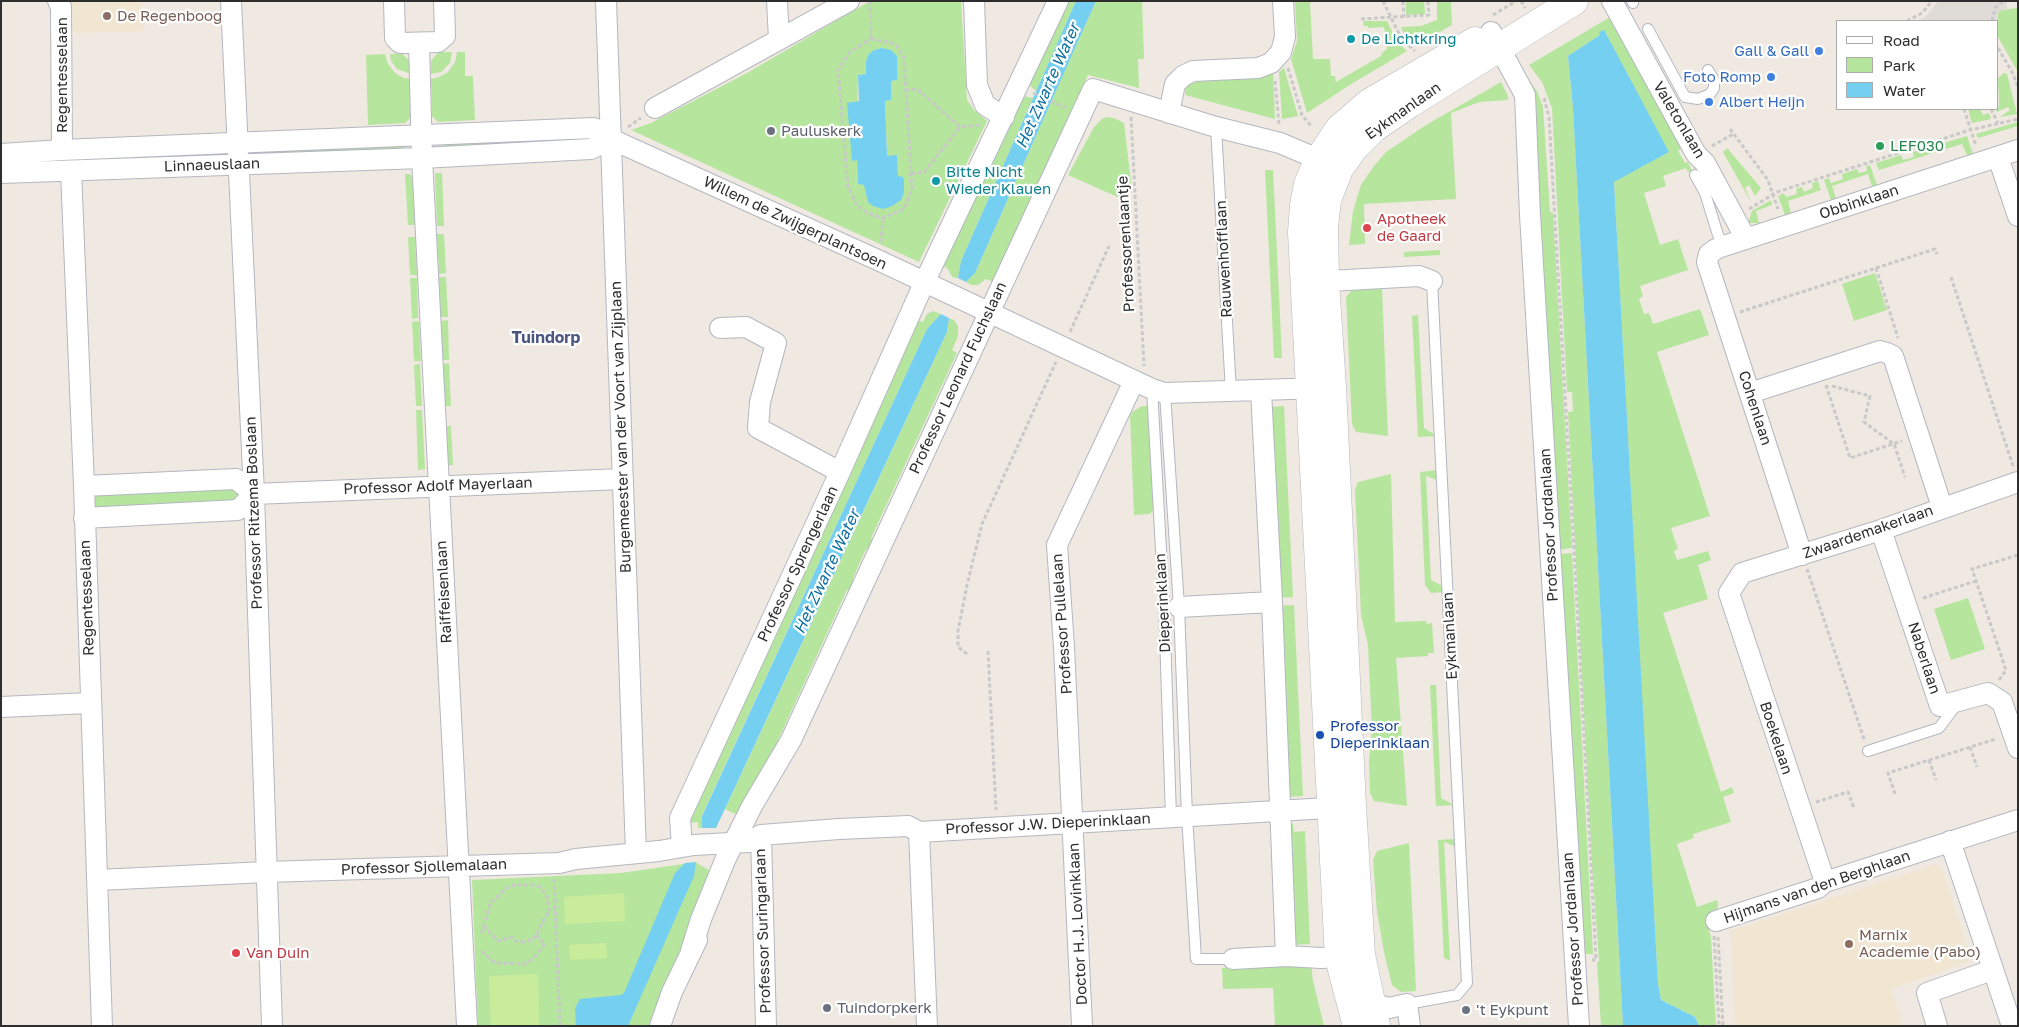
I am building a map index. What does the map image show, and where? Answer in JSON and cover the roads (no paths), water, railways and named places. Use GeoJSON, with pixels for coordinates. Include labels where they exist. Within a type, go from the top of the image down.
{"type":"FeatureCollection","features":[{"type":"Feature","properties":{"kind":"main road","name":"Eykmanlaan"},"geometry":{"type":"LineString","coordinates":[[1364,1015],[1350,956],[1316,282],[1327,200],[1329,164],[1354,149],[1374,128],[1495,40],[1562,2]]}},
{"type":"Feature","properties":{"kind":"street","name":"Regentesselaan"},"geometry":{"type":"LineString","coordinates":[[58,1],[61,7],[62,150]]}},
{"type":"Feature","properties":{"kind":"street","name":"Professor Ritzema Boslaan"},"geometry":{"type":"LineString","coordinates":[[232,1],[254,494],[272,1026]]}},
{"type":"Feature","properties":{"kind":"street"},"geometry":{"type":"LineString","coordinates":[[394,1],[395,38],[400,43],[438,42],[445,36],[444,1]]}},
{"type":"Feature","properties":{"kind":"street","name":"Burgemeester van der Voort van Zijplaan"},"geometry":{"type":"LineString","coordinates":[[606,1],[636,853]]}},
{"type":"Feature","properties":{"kind":"street"},"geometry":{"type":"LineString","coordinates":[[777,1],[779,40]]}},
{"type":"Feature","properties":{"kind":"street"},"geometry":{"type":"LineString","coordinates":[[655,108],[848,1]]}},
{"type":"Feature","properties":{"kind":"street"},"geometry":{"type":"LineString","coordinates":[[974,1],[977,85],[985,105],[1002,120]]}},
{"type":"Feature","properties":{"kind":"street","name":"Professor Sprengerlaan"},"geometry":{"type":"LineString","coordinates":[[682,847],[680,818],[840,472],[924,283],[1058,1]]}},
{"type":"Feature","properties":{"kind":"street"},"geometry":{"type":"LineString","coordinates":[[1283,1],[1285,37],[1272,63],[1258,68],[1193,71],[1183,76],[1175,84],[1168,113],[1280,143],[1329,164]]}},
{"type":"Feature","properties":{"kind":"street","name":"Valetonlaan"},"geometry":{"type":"LineString","coordinates":[[1622,2],[1696,154],[1705,163],[1746,239]]}},
{"type":"Feature","properties":{"kind":"street","name":"Professor Jordanlaan"},"geometry":{"type":"LineString","coordinates":[[1495,40],[1525,95],[1530,215],[1579,1026]]}},
{"type":"Feature","properties":{"kind":"street"},"geometry":{"type":"LineString","coordinates":[[420,43],[422,158]]}},
{"type":"Feature","properties":{"kind":"street","name":"Professor Leonard Fuchslaan"},"geometry":{"type":"LineString","coordinates":[[660,1026],[672,992],[691,951],[739,865],[748,840],[765,812],[791,740],[983,310],[1093,89],[1168,113]]}},
{"type":"Feature","properties":{"kind":"street","name":"Linnaeuslaan"},"geometry":{"type":"LineString","coordinates":[[1,154],[594,128],[611,139]]}},
{"type":"Feature","properties":{"kind":"street","name":"Linnaeuslaan"},"geometry":{"type":"LineString","coordinates":[[1,174],[422,158],[591,149],[611,139]]}},
{"type":"Feature","properties":{"kind":"street","name":"Willem de Zwijgerplantsoen"},"geometry":{"type":"LineString","coordinates":[[611,139],[880,261],[1149,387]]}},
{"type":"Feature","properties":{"kind":"street","name":"Obbinklaan"},"geometry":{"type":"LineString","coordinates":[[1707,262],[1710,254],[1724,246],[2018,150]]}},
{"type":"Feature","properties":{"kind":"street","name":"Raiffeisenlaan"},"geometry":{"type":"LineString","coordinates":[[422,158],[467,1026]]}},
{"type":"Feature","properties":{"kind":"street"},"geometry":{"type":"LineString","coordinates":[[1989,159],[2018,216]]}},
{"type":"Feature","properties":{"kind":"street","name":"Regentesselaan"},"geometry":{"type":"LineString","coordinates":[[71,171],[84,486],[102,1026]]}},
{"type":"Feature","properties":{"kind":"street","name":"Cohenlaan"},"geometry":{"type":"LineString","coordinates":[[1707,262],[1802,555]]}},
{"type":"Feature","properties":{"kind":"street","name":"Eykmanlaan"},"geometry":{"type":"LineString","coordinates":[[1316,282],[1419,276],[1432,281]]}},
{"type":"Feature","properties":{"kind":"street"},"geometry":{"type":"LineString","coordinates":[[720,328],[746,327],[776,343],[760,402],[758,428],[840,472]]}},
{"type":"Feature","properties":{"kind":"street"},"geometry":{"type":"LineString","coordinates":[[1750,393],[1822,381],[1880,351],[1887,352],[1892,356],[1942,507]]}},
{"type":"Feature","properties":{"kind":"street"},"geometry":{"type":"LineString","coordinates":[[1149,387],[1230,392],[1321,388]]}},
{"type":"Feature","properties":{"kind":"street","name":"Professor Pullelaan"},"geometry":{"type":"LineString","coordinates":[[1073,823],[1057,545],[1149,387]]}},
{"type":"Feature","properties":{"kind":"street"},"geometry":{"type":"LineString","coordinates":[[1261,391],[1272,602],[1286,956]]}},
{"type":"Feature","properties":{"kind":"street","name":"Zwaardemakerlaan"},"geometry":{"type":"LineString","coordinates":[[1729,593],[1742,573],[1881,530],[2016,476]]}},
{"type":"Feature","properties":{"kind":"street"},"geometry":{"type":"LineString","coordinates":[[84,486],[236,479],[254,494],[238,510],[84,518]]}},
{"type":"Feature","properties":{"kind":"street","name":"Professor Adolf Mayerlaan"},"geometry":{"type":"LineString","coordinates":[[254,494],[438,485],[623,479]]}},
{"type":"Feature","properties":{"kind":"street","name":"Naberlaan"},"geometry":{"type":"LineString","coordinates":[[1881,530],[1940,706],[1988,693],[2002,702],[2015,741]]}},
{"type":"Feature","properties":{"kind":"street","name":"Boekelaan"},"geometry":{"type":"LineString","coordinates":[[1729,593],[1825,882]]}},
{"type":"Feature","properties":{"kind":"street"},"geometry":{"type":"LineString","coordinates":[[1178,607],[1272,602]]}},
{"type":"Feature","properties":{"kind":"street"},"geometry":{"type":"LineString","coordinates":[[1,707],[90,703]]}},
{"type":"Feature","properties":{"kind":"street","name":"Professor J.W. Dieperinklaan"},"geometry":{"type":"LineString","coordinates":[[748,840],[908,826],[918,832],[1341,807]]}},
{"type":"Feature","properties":{"kind":"street","name":"Hijmans van den Berghlaan"},"geometry":{"type":"LineString","coordinates":[[1716,921],[1818,888],[1825,882],[2018,820]]}},
{"type":"Feature","properties":{"kind":"street","name":"Doctor H.J. Lovinklaan"},"geometry":{"type":"LineString","coordinates":[[1073,823],[1082,1026]]}},
{"type":"Feature","properties":{"kind":"street"},"geometry":{"type":"LineString","coordinates":[[918,832],[927,1026]]}},
{"type":"Feature","properties":{"kind":"street","name":"Professor Sjollemalaan"},"geometry":{"type":"LineString","coordinates":[[98,880],[266,872],[553,863],[748,840]]}},
{"type":"Feature","properties":{"kind":"street","name":"Professor Suringarlaan"},"geometry":{"type":"LineString","coordinates":[[748,840],[766,1026]]}},
{"type":"Feature","properties":{"kind":"street"},"geometry":{"type":"LineString","coordinates":[[1950,842],[2012,1026]]}},
{"type":"Feature","properties":{"kind":"street"},"geometry":{"type":"LineString","coordinates":[[1233,959],[1286,956],[1350,956]]}},
{"type":"Feature","properties":{"kind":"street"},"geometry":{"type":"LineString","coordinates":[[1937,1026],[1926,992],[1992,970]]}},
{"type":"Feature","properties":{"kind":"street"},"geometry":{"type":"LineString","coordinates":[[1406,1004],[1410,1026]]}},
{"type":"Feature","properties":{"kind":"street","name":"Eykmanlaan"},"geometry":{"type":"LineString","coordinates":[[1364,1015],[1406,1004]]}},
{"type":"Feature","properties":{"kind":"lane"},"geometry":{"type":"LineString","coordinates":[[1648,30],[1685,97],[1698,99],[1710,94],[1714,88],[1714,80],[1708,70]]}},
{"type":"Feature","properties":{"kind":"lane","name":"Rauwenhofflaan"},"geometry":{"type":"LineString","coordinates":[[1216,127],[1230,392]]}},
{"type":"Feature","properties":{"kind":"lane"},"geometry":{"type":"LineString","coordinates":[[1695,175],[1705,193],[1718,235],[1724,246]]}},
{"type":"Feature","properties":{"kind":"lane","name":"Eykmanlaan"},"geometry":{"type":"LineString","coordinates":[[1406,1004],[1457,995],[1467,983],[1432,281]]}},
{"type":"Feature","properties":{"kind":"lane"},"geometry":{"type":"LineString","coordinates":[[1149,387],[1178,607],[1179,817],[1196,959],[1233,959]]}},
{"type":"Feature","properties":{"kind":"lane","name":"Dieperinklaan"},"geometry":{"type":"LineString","coordinates":[[1149,387],[1179,817]]}},
{"type":"Feature","properties":{"kind":"lane"},"geometry":{"type":"LineString","coordinates":[[1868,752],[1939,728],[1959,701]]}},
{"type":"Feature","properties":{"kind":"water","name":"Het Zwarte Water"},"geometry":{"type":"Polygon","coordinates":[[[1076,1],[1096,1],[975,273],[966,282],[958,278],[961,261],[1076,1]]]}},
{"type":"Feature","properties":{"kind":"water"},"geometry":{"type":"Polygon","coordinates":[[[1604,30],[1669,152],[1614,182],[1658,984],[1661,1000],[1695,1017],[1699,1026],[1623,1026],[1573,108],[1568,56],[1600,35],[1599,32],[1604,30]]]}},
{"type":"Feature","properties":{"kind":"water"},"geometry":{"type":"Polygon","coordinates":[[[882,48],[891,50],[897,56],[897,80],[891,81],[891,100],[885,101],[887,156],[897,155],[898,176],[903,177],[904,181],[904,193],[901,200],[883,209],[873,206],[868,202],[864,185],[858,184],[857,160],[852,161],[847,103],[859,101],[858,75],[866,74],[868,55],[874,50],[882,48]]]}},
{"type":"Feature","properties":{"kind":"water","name":"Het Zwarte Water"},"geometry":{"type":"Polygon","coordinates":[[[941,314],[949,318],[947,332],[716,828],[702,828],[702,816],[927,329],[941,314]]]}},
{"type":"Feature","properties":{"kind":"water"},"geometry":{"type":"Polygon","coordinates":[[[696,862],[694,876],[628,1026],[576,1026],[575,1008],[580,999],[621,995],[624,993],[675,873],[685,863],[696,862]]]}},
{"type":"Feature","properties":{"kind":"place","name":"De Regenboog"},"geometry":{"type":"Point","coordinates":[107,16]}},
{"type":"Feature","properties":{"kind":"place","name":"De Lichtkring"},"geometry":{"type":"Point","coordinates":[1351,39]}},
{"type":"Feature","properties":{"kind":"place","name":"Gall & Gall"},"geometry":{"type":"Point","coordinates":[1819,51]}},
{"type":"Feature","properties":{"kind":"place","name":"Foto Romp"},"geometry":{"type":"Point","coordinates":[1771,77]}},
{"type":"Feature","properties":{"kind":"place","name":"Albert Heijn"},"geometry":{"type":"Point","coordinates":[1709,102]}},
{"type":"Feature","properties":{"kind":"place","name":"Pauluskerk"},"geometry":{"type":"Point","coordinates":[771,131]}},
{"type":"Feature","properties":{"kind":"place","name":"LEF030"},"geometry":{"type":"Point","coordinates":[1880,146]}},
{"type":"Feature","properties":{"kind":"place","name":"Bitte Nicht Wieder Klauen"},"geometry":{"type":"Point","coordinates":[936,181]}},
{"type":"Feature","properties":{"kind":"place","name":"Apotheek de Gaard"},"geometry":{"type":"Point","coordinates":[1367,228]}},
{"type":"Feature","properties":{"kind":"place","name":"Professor Dieperinklaan"},"geometry":{"type":"Point","coordinates":[1320,735]}},
{"type":"Feature","properties":{"kind":"place","name":"Marnix Academie (Pabo)"},"geometry":{"type":"Point","coordinates":[1849,944]}},
{"type":"Feature","properties":{"kind":"place","name":"Van Duin"},"geometry":{"type":"Point","coordinates":[236,953]}},
{"type":"Feature","properties":{"kind":"place","name":"Tuindorpkerk"},"geometry":{"type":"Point","coordinates":[827,1008]}},
{"type":"Feature","properties":{"kind":"place","name":"'t Eykpunt"},"geometry":{"type":"Point","coordinates":[1466,1010]}},
{"type":"Feature","properties":{"kind":"district","name":"Tuindorp"},"geometry":{"type":"Point","coordinates":[546,338]}}]}
